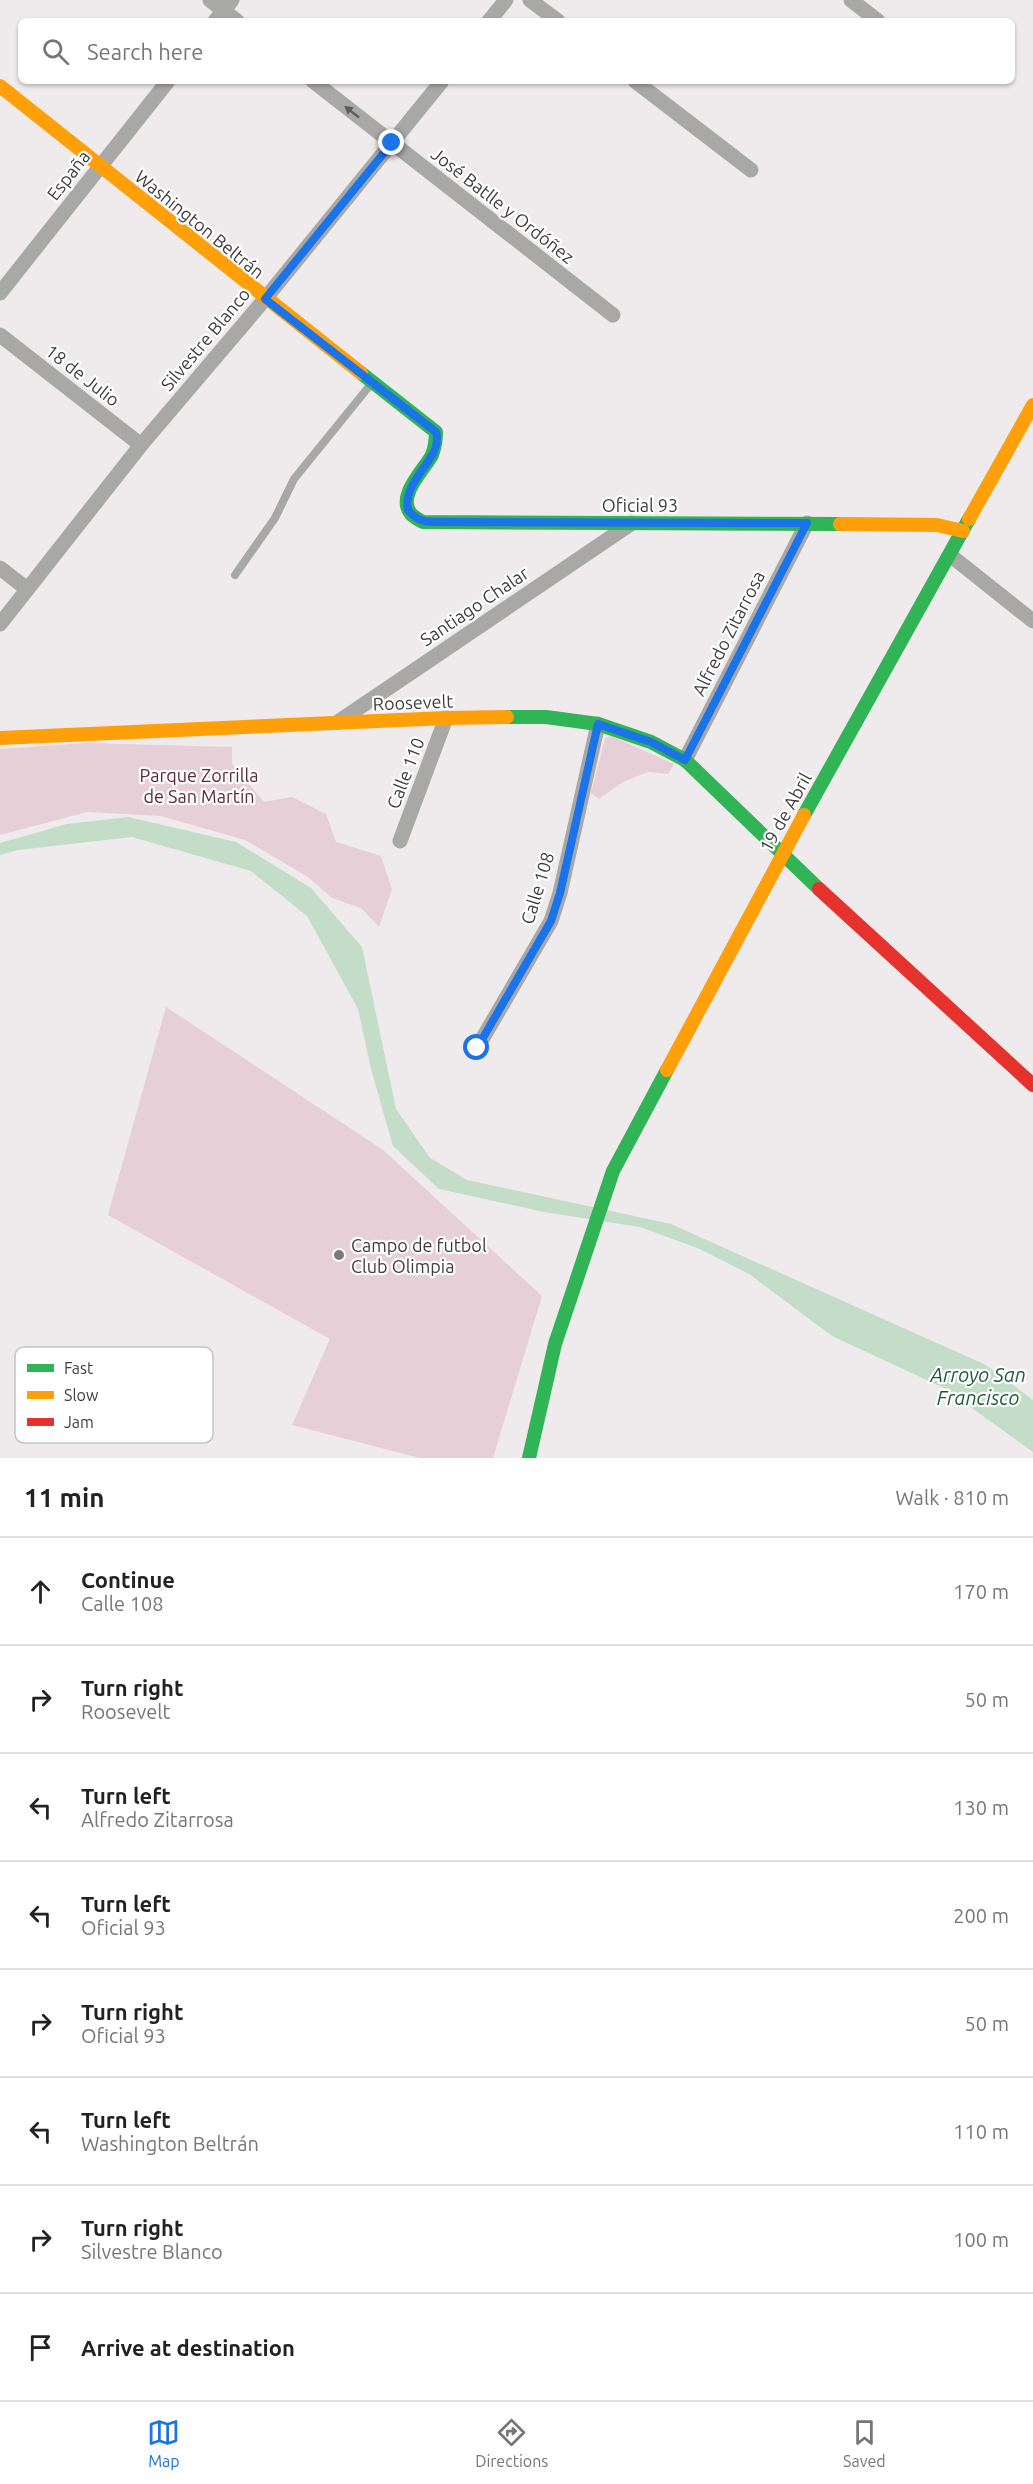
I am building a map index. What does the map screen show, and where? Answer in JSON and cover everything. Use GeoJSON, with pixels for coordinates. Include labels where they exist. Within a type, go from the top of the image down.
{"type":"FeatureCollection","features":[{"type":"Feature","properties":{"kind":"street"},"geometry":{"type":"LineString","coordinates":[[210,0],[224,10]]}},
{"type":"Feature","properties":{"kind":"street"},"geometry":{"type":"LineString","coordinates":[[491,18],[506,0]]}},
{"type":"Feature","properties":{"kind":"street"},"geometry":{"type":"LineString","coordinates":[[530,0],[554,18]]}},
{"type":"Feature","properties":{"kind":"street"},"geometry":{"type":"LineString","coordinates":[[851,0],[874,18]]}},
{"type":"Feature","properties":{"kind":"street","name":"España"},"geometry":{"type":"LineString","coordinates":[[0,293],[166,84]]}},
{"type":"Feature","properties":{"kind":"street","name":"José Batlle y Ordóñez"},"geometry":{"type":"LineString","coordinates":[[317,84],[613,315]]}},
{"type":"Feature","properties":{"kind":"street","name":"Silvestre Blanco"},"geometry":{"type":"LineString","coordinates":[[0,624],[141,446],[265,299],[440,84]]}},
{"type":"Feature","properties":{"kind":"street"},"geometry":{"type":"LineString","coordinates":[[639,84],[751,170]]}},
{"type":"Feature","properties":{"kind":"street","name":"Washington Beltrán"},"geometry":{"type":"LineString","coordinates":[[0,86],[265,299],[436,432]]}},
{"type":"Feature","properties":{"kind":"street","name":"18 de Julio"},"geometry":{"type":"LineString","coordinates":[[0,335],[141,446]]}},
{"type":"Feature","properties":{"kind":"street","name":"19 de Abril"},"geometry":{"type":"LineString","coordinates":[[529,1458],[555,1344],[613,1171],[782,855],[1033,405]]}},
{"type":"Feature","properties":{"kind":"street","name":"Oficial 93"},"geometry":{"type":"LineString","coordinates":[[436,432],[437,443],[430,459],[408,491],[406,501],[408,510],[414,518],[423,522],[937,525],[963,531]]}},
{"type":"Feature","properties":{"kind":"street","name":"Santiago Chalar"},"geometry":{"type":"LineString","coordinates":[[338,722],[632,523]]}},
{"type":"Feature","properties":{"kind":"street","name":"Alfredo Zitarrosa"},"geometry":{"type":"LineString","coordinates":[[685,760],[807,523]]}},
{"type":"Feature","properties":{"kind":"street"},"geometry":{"type":"LineString","coordinates":[[950,555],[1033,621]]}},
{"type":"Feature","properties":{"kind":"street"},"geometry":{"type":"LineString","coordinates":[[0,568],[27,590]]}},
{"type":"Feature","properties":{"kind":"street","name":"Roosevelt"},"geometry":{"type":"LineString","coordinates":[[0,738],[447,718],[546,717],[598,724],[651,742],[685,760],[782,855],[1033,1085]]}},
{"type":"Feature","properties":{"kind":"street","name":"Calle 110"},"geometry":{"type":"LineString","coordinates":[[400,841],[447,718]]}},
{"type":"Feature","properties":{"kind":"street","name":"Calle 108"},"geometry":{"type":"LineString","coordinates":[[477,1048],[551,921],[560,893],[598,724]]}},
{"type":"Feature","properties":{"kind":"lane"},"geometry":{"type":"LineString","coordinates":[[235,575],[275,518],[294,479],[372,382]]}},
{"type":"Feature","properties":{"kind":"green space"},"geometry":{"type":"Polygon","coordinates":[[[611,736],[674,764],[668,774],[648,772],[623,782],[599,799],[591,793],[605,738],[611,736]]]}},
{"type":"Feature","properties":{"kind":"green space","name":"Parque Zorrilla de San Martín"},"geometry":{"type":"Polygon","coordinates":[[[87,743],[232,747],[232,764],[264,802],[292,797],[326,814],[336,842],[381,856],[392,889],[379,927],[361,908],[332,898],[308,877],[245,840],[161,816],[87,812],[0,835],[0,749],[87,743]]]}},
{"type":"Feature","properties":{"kind":"green space","name":"Campo de futbol Club Olimpia"},"geometry":{"type":"Polygon","coordinates":[[[166,1007],[383,1150],[542,1296],[493,1458],[420,1458],[292,1425],[330,1339],[108,1215],[166,1007]]]}},
{"type":"Feature","properties":{"kind":"water","name":"Arroyo San Francisco"},"geometry":{"type":"Polygon","coordinates":[[[128,817],[236,842],[311,888],[362,947],[396,1109],[430,1158],[467,1180],[671,1224],[986,1365],[1033,1400],[1033,1452],[944,1388],[832,1336],[749,1274],[700,1249],[640,1227],[544,1212],[439,1189],[393,1146],[371,1069],[358,1009],[307,916],[251,871],[132,837],[18,850],[0,855],[0,843],[67,824],[128,817]]]}},
{"type":"Feature","properties":{"kind":"traffic: fast"},"geometry":{"type":"LineString","coordinates":[[361,373],[436,432],[432,455],[413,483],[407,499],[407,507],[411,514],[423,522],[840,524]]}},
{"type":"Feature","properties":{"kind":"traffic: fast"},"geometry":{"type":"LineString","coordinates":[[804,815],[969,519]]}},
{"type":"Feature","properties":{"kind":"traffic: fast"},"geometry":{"type":"LineString","coordinates":[[507,717],[546,717],[598,724],[651,742],[685,760],[819,889]]}},
{"type":"Feature","properties":{"kind":"traffic: fast"},"geometry":{"type":"LineString","coordinates":[[529,1458],[555,1344],[613,1171],[667,1070]]}},
{"type":"Feature","properties":{"kind":"traffic: slow"},"geometry":{"type":"LineString","coordinates":[[0,86],[361,373]]}},
{"type":"Feature","properties":{"kind":"traffic: slow"},"geometry":{"type":"LineString","coordinates":[[969,519],[1033,405]]}},
{"type":"Feature","properties":{"kind":"traffic: slow"},"geometry":{"type":"LineString","coordinates":[[840,524],[937,525],[963,531]]}},
{"type":"Feature","properties":{"kind":"traffic: slow"},"geometry":{"type":"LineString","coordinates":[[0,738],[507,717]]}},
{"type":"Feature","properties":{"kind":"traffic: slow"},"geometry":{"type":"LineString","coordinates":[[667,1070],[804,815]]}},
{"type":"Feature","properties":{"kind":"traffic: jam"},"geometry":{"type":"LineString","coordinates":[[819,889],[1033,1085]]}},
{"type":"Feature","properties":{"kind":"place","name":"Campo de futbol Club Olimpia"},"geometry":{"type":"Point","coordinates":[339,1255]}},
{"type":"Feature","properties":{"kind":"route"},"geometry":{"type":"LineString","coordinates":[[392,143],[265,299],[436,432],[437,443],[430,459],[408,491],[406,501],[408,510],[414,518],[423,522],[807,523],[685,760],[651,742],[598,724],[560,893],[551,921],[537,949],[477,1048]]}}]}
